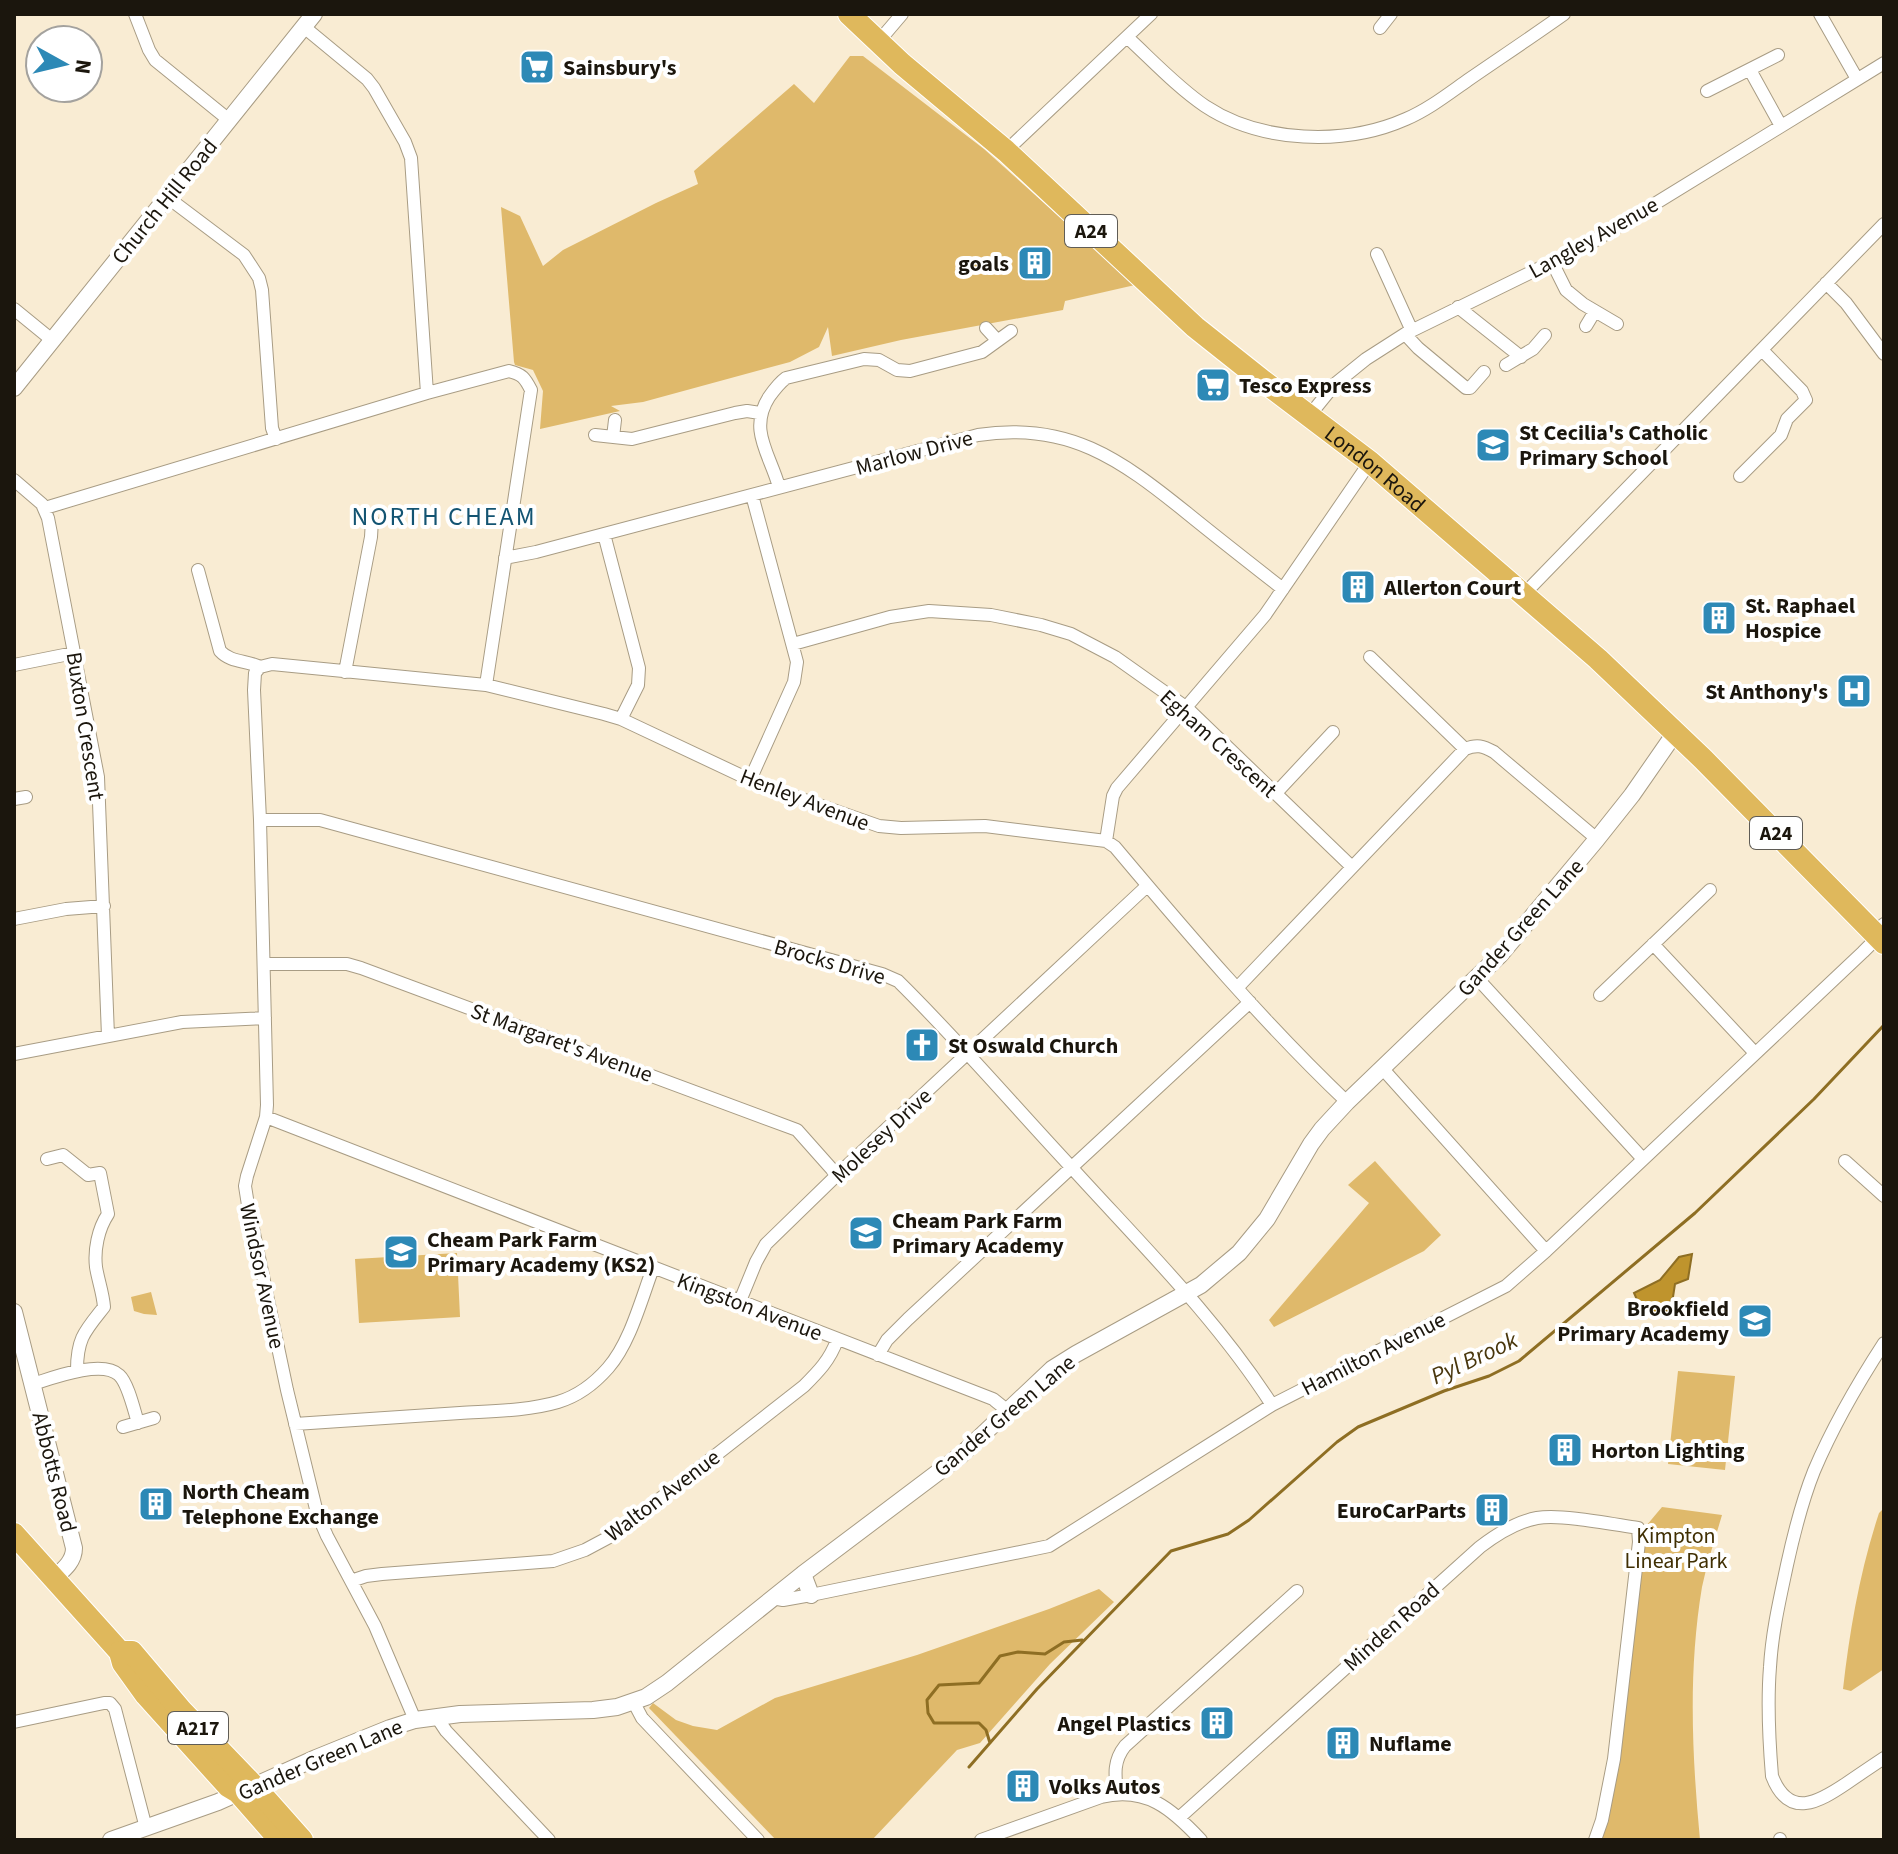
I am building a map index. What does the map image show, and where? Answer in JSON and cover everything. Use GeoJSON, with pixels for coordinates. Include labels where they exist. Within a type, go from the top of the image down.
{"type":"FeatureCollection","features":[{"type":"Feature","properties":{"kind":"highway","name":"London Road"},"geometry":{"type":"LineString","coordinates":[[849,14],[938,96],[1006,151],[1195,327],[1370,462],[1598,659],[1881,934]]}},
{"type":"Feature","properties":{"kind":"highway","name":"A217"},"geometry":{"type":"LineString","coordinates":[[14,1534],[120,1652],[123,1663],[146,1695],[228,1786],[246,1789],[302,1840]]}},
{"type":"Feature","properties":{"kind":"highway","name":"A217"},"geometry":{"type":"LineString","coordinates":[[246,1789],[280,1840]]}},
{"type":"Feature","properties":{"kind":"street"},"geometry":{"type":"LineString","coordinates":[[135,14],[155,60],[229,120]]}},
{"type":"Feature","properties":{"kind":"street"},"geometry":{"type":"LineString","coordinates":[[879,41],[902,14]]}},
{"type":"Feature","properties":{"kind":"street"},"geometry":{"type":"LineString","coordinates":[[1006,151],[1151,14]]}},
{"type":"Feature","properties":{"kind":"street"},"geometry":{"type":"LineString","coordinates":[[1380,28],[1391,14]]}},
{"type":"Feature","properties":{"kind":"street"},"geometry":{"type":"LineString","coordinates":[[1127,37],[1193,96],[1217,113],[1276,134],[1322,136],[1369,130],[1419,113],[1564,14]]}},
{"type":"Feature","properties":{"kind":"street"},"geometry":{"type":"LineString","coordinates":[[1820,14],[1857,79]]}},
{"type":"Feature","properties":{"kind":"street"},"geometry":{"type":"LineString","coordinates":[[309,21],[374,88],[409,150],[427,393]]}},
{"type":"Feature","properties":{"kind":"street","name":"Church Hill Road"},"geometry":{"type":"LineString","coordinates":[[14,388],[309,21]]}},
{"type":"Feature","properties":{"kind":"street"},"geometry":{"type":"LineString","coordinates":[[1707,91],[1778,55]]}},
{"type":"Feature","properties":{"kind":"street","name":"Langley Avenue"},"geometry":{"type":"LineString","coordinates":[[1309,416],[1335,384],[1408,332],[1627,222],[1884,63]]}},
{"type":"Feature","properties":{"kind":"street"},"geometry":{"type":"LineString","coordinates":[[1750,70],[1781,126]]}},
{"type":"Feature","properties":{"kind":"street"},"geometry":{"type":"LineString","coordinates":[[167,197],[244,255],[259,278],[272,428],[276,439]]}},
{"type":"Feature","properties":{"kind":"street"},"geometry":{"type":"LineString","coordinates":[[1524,594],[1884,224]]}},
{"type":"Feature","properties":{"kind":"street"},"geometry":{"type":"LineString","coordinates":[[1377,254],[1408,332],[1418,348],[1466,388],[1470,388],[1484,372]]}},
{"type":"Feature","properties":{"kind":"street"},"geometry":{"type":"LineString","coordinates":[[1552,262],[1566,290],[1617,324]]}},
{"type":"Feature","properties":{"kind":"street"},"geometry":{"type":"LineString","coordinates":[[1826,283],[1846,303],[1884,354]]}},
{"type":"Feature","properties":{"kind":"street"},"geometry":{"type":"LineString","coordinates":[[1458,307],[1521,357]]}},
{"type":"Feature","properties":{"kind":"street"},"geometry":{"type":"LineString","coordinates":[[14,309],[52,340]]}},
{"type":"Feature","properties":{"kind":"street"},"geometry":{"type":"LineString","coordinates":[[1586,326],[1595,311]]}},
{"type":"Feature","properties":{"kind":"street"},"geometry":{"type":"LineString","coordinates":[[986,328],[997,340]]}},
{"type":"Feature","properties":{"kind":"street"},"geometry":{"type":"LineString","coordinates":[[779,487],[759,424],[760,413],[780,383],[794,376],[864,359],[879,360],[897,370],[910,371],[982,352],[1011,331]]}},
{"type":"Feature","properties":{"kind":"street"},"geometry":{"type":"LineString","coordinates":[[1506,365],[1533,349],[1545,335]]}},
{"type":"Feature","properties":{"kind":"street"},"geometry":{"type":"LineString","coordinates":[[1740,476],[1781,435],[1787,419],[1806,400],[1802,391],[1762,350]]}},
{"type":"Feature","properties":{"kind":"street"},"geometry":{"type":"LineString","coordinates":[[14,480],[45,508],[427,393],[509,371],[518,373],[525,378],[531,390],[486,685]]}},
{"type":"Feature","properties":{"kind":"street"},"geometry":{"type":"LineString","coordinates":[[595,435],[632,439],[735,413],[760,413]]}},
{"type":"Feature","properties":{"kind":"street"},"geometry":{"type":"LineString","coordinates":[[613,437],[615,420]]}},
{"type":"Feature","properties":{"kind":"street","name":"Marlow Drive"},"geometry":{"type":"LineString","coordinates":[[505,558],[978,435],[1004,431],[1047,435],[1089,446],[1136,472],[1283,589]]}},
{"type":"Feature","properties":{"kind":"street"},"geometry":{"type":"LineString","coordinates":[[1347,1102],[1308,1065],[1115,847],[1106,841],[1117,788],[1258,625],[1370,462]]}},
{"type":"Feature","properties":{"kind":"street"},"geometry":{"type":"LineString","coordinates":[[750,780],[794,682],[797,662],[752,495]]}},
{"type":"Feature","properties":{"kind":"street","name":"Buxton Crescent"},"geometry":{"type":"LineString","coordinates":[[45,508],[98,777],[108,1036]]}},
{"type":"Feature","properties":{"kind":"street"},"geometry":{"type":"LineString","coordinates":[[345,672],[372,520]]}},
{"type":"Feature","properties":{"kind":"street"},"geometry":{"type":"LineString","coordinates":[[604,534],[639,668],[638,685],[621,719]]}},
{"type":"Feature","properties":{"kind":"street","name":"Henley Avenue"},"geometry":{"type":"LineString","coordinates":[[198,570],[220,651],[229,659],[260,667],[272,664],[486,685],[621,719],[750,780],[879,826],[994,826],[1106,841]]}},
{"type":"Feature","properties":{"kind":"street","name":"Egham Crescent"},"geometry":{"type":"LineString","coordinates":[[793,644],[900,614],[929,611],[991,615],[1048,627],[1077,637],[1115,657],[1187,708],[1352,867]]}},
{"type":"Feature","properties":{"kind":"street"},"geometry":{"type":"LineString","coordinates":[[14,665],[74,653]]}},
{"type":"Feature","properties":{"kind":"street"},"geometry":{"type":"LineString","coordinates":[[1370,657],[1465,749]]}},
{"type":"Feature","properties":{"kind":"street","name":"Windsor Avenue"},"geometry":{"type":"LineString","coordinates":[[260,667],[255,673],[254,690],[267,1105],[245,1186],[317,1513],[375,1626],[415,1720]]}},
{"type":"Feature","properties":{"kind":"street"},"geometry":{"type":"LineString","coordinates":[[1276,793],[1333,732]]}},
{"type":"Feature","properties":{"kind":"street","name":"Gander Green Lane"},"geometry":{"type":"LineString","coordinates":[[111,1840],[193,1812],[415,1720],[439,1716],[617,1707],[646,1697],[667,1683],[772,1598],[961,1455],[1052,1369],[1221,1270],[1267,1219],[1311,1144],[1347,1102],[1500,955],[1597,839],[1675,733]]}},
{"type":"Feature","properties":{"kind":"street"},"geometry":{"type":"LineString","coordinates":[[1237,988],[1465,749],[1474,745],[1494,752],[1597,839]]}},
{"type":"Feature","properties":{"kind":"street","name":"Brocks Drive"},"geometry":{"type":"LineString","coordinates":[[260,820],[320,820],[882,974],[898,981],[1186,1293],[1247,1366],[1272,1405]]}},
{"type":"Feature","properties":{"kind":"street","name":"Molesey Drive"},"geometry":{"type":"LineString","coordinates":[[740,1301],[766,1244],[1147,886]]}},
{"type":"Feature","properties":{"kind":"street"},"geometry":{"type":"LineString","coordinates":[[1600,995],[1710,890]]}},
{"type":"Feature","properties":{"kind":"street"},"geometry":{"type":"LineString","coordinates":[[14,919],[66,909],[104,906]]}},
{"type":"Feature","properties":{"kind":"street","name":"Hamilton Avenue"},"geometry":{"type":"LineString","coordinates":[[772,1598],[783,1600],[811,1595],[1049,1546],[1272,1405],[1506,1286],[1881,934]]}},
{"type":"Feature","properties":{"kind":"street"},"geometry":{"type":"LineString","coordinates":[[1653,944],[1755,1053]]}},
{"type":"Feature","properties":{"kind":"street","name":"St Margaret's Avenue"},"geometry":{"type":"LineString","coordinates":[[264,964],[347,964],[361,968],[797,1130],[837,1175]]}},
{"type":"Feature","properties":{"kind":"street"},"geometry":{"type":"LineString","coordinates":[[1477,978],[1643,1159]]}},
{"type":"Feature","properties":{"kind":"street"},"geometry":{"type":"LineString","coordinates":[[878,1355],[887,1340],[908,1319],[1250,1002]]}},
{"type":"Feature","properties":{"kind":"street"},"geometry":{"type":"LineString","coordinates":[[14,1054],[182,1022],[265,1018]]}},
{"type":"Feature","properties":{"kind":"street"},"geometry":{"type":"LineString","coordinates":[[1382,1068],[1546,1251]]}},
{"type":"Feature","properties":{"kind":"street","name":"Kingston Avenue"},"geometry":{"type":"LineString","coordinates":[[266,1117],[993,1399],[1008,1411]]}},
{"type":"Feature","properties":{"kind":"street"},"geometry":{"type":"LineString","coordinates":[[47,1159],[63,1155],[88,1175],[100,1173],[108,1214],[101,1225],[96,1255],[104,1307],[82,1334],[77,1370]]}},
{"type":"Feature","properties":{"kind":"street"},"geometry":{"type":"LineString","coordinates":[[1845,1161],[1884,1196]]}},
{"type":"Feature","properties":{"kind":"street"},"geometry":{"type":"LineString","coordinates":[[295,1424],[516,1409],[557,1402],[575,1395],[592,1384],[618,1356],[653,1268]]}},
{"type":"Feature","properties":{"kind":"street","name":"Abbotts Road"},"geometry":{"type":"LineString","coordinates":[[14,1312],[74,1548],[72,1559],[53,1579]]}},
{"type":"Feature","properties":{"kind":"street","name":"Walton Avenue"},"geometry":{"type":"LineString","coordinates":[[351,1581],[382,1574],[553,1561],[599,1543],[615,1534],[804,1386],[823,1367],[837,1340]]}},
{"type":"Feature","properties":{"kind":"street"},"geometry":{"type":"LineString","coordinates":[[1884,1343],[1845,1407],[1811,1479],[1797,1523],[1774,1629],[1768,1699],[1772,1776],[1784,1797],[1793,1802],[1802,1804],[1824,1798],[1884,1758]]}},
{"type":"Feature","properties":{"kind":"street"},"geometry":{"type":"LineString","coordinates":[[33,1384],[77,1370],[113,1371],[121,1376],[138,1423]]}},
{"type":"Feature","properties":{"kind":"street"},"geometry":{"type":"LineString","coordinates":[[123,1427],[154,1418]]}},
{"type":"Feature","properties":{"kind":"street","name":"Minden Road"},"geometry":{"type":"LineString","coordinates":[[1180,1817],[1493,1537],[1527,1521],[1552,1517],[1638,1528],[1639,1542],[1614,1759],[1595,1840]]}},
{"type":"Feature","properties":{"kind":"street"},"geometry":{"type":"LineString","coordinates":[[803,1574],[811,1595]]}},
{"type":"Feature","properties":{"kind":"street"},"geometry":{"type":"LineString","coordinates":[[1117,1793],[1115,1764],[1125,1746],[1297,1591]]}},
{"type":"Feature","properties":{"kind":"street"},"geometry":{"type":"LineString","coordinates":[[633,1701],[642,1718],[758,1840]]}},
{"type":"Feature","properties":{"kind":"street"},"geometry":{"type":"LineString","coordinates":[[14,1722],[110,1703],[115,1709],[146,1828]]}},
{"type":"Feature","properties":{"kind":"street"},"geometry":{"type":"LineString","coordinates":[[439,1716],[446,1731],[549,1840]]}},
{"type":"Feature","properties":{"kind":"street"},"geometry":{"type":"LineString","coordinates":[[981,1840],[1117,1793],[1143,1796],[1168,1809],[1201,1840]]}},
{"type":"Feature","properties":{"kind":"green space"},"geometry":{"type":"Polygon","coordinates":[[[850,56],[863,56],[984,149],[1135,285],[1065,301],[1063,310],[832,356],[828,327],[819,347],[790,362],[643,402],[611,406],[620,411],[540,429],[543,391],[533,370],[514,362],[501,207],[520,216],[543,266],[563,250],[698,184],[694,171],[794,84],[814,103],[850,56]]]}},
{"type":"Feature","properties":{"kind":"green space"},"geometry":{"type":"Polygon","coordinates":[[[1375,1161],[1441,1235],[1424,1251],[1274,1327],[1269,1320],[1369,1203],[1348,1185],[1375,1161]]]}},
{"type":"Feature","properties":{"kind":"green space"},"geometry":{"type":"Polygon","coordinates":[[[457,1253],[460,1317],[359,1323],[355,1259],[457,1253]]]}},
{"type":"Feature","properties":{"kind":"green space"},"geometry":{"type":"Polygon","coordinates":[[[151,1292],[157,1315],[134,1311],[131,1297],[151,1292]]]}},
{"type":"Feature","properties":{"kind":"green space"},"geometry":{"type":"Polygon","coordinates":[[[1678,1371],[1735,1376],[1725,1470],[1668,1464],[1678,1371]]]}},
{"type":"Feature","properties":{"kind":"green space","name":"Kimpton Linear Park"},"geometry":{"type":"Polygon","coordinates":[[[1662,1507],[1722,1515],[1702,1587],[1695,1650],[1693,1745],[1700,1840],[1601,1840],[1620,1760],[1641,1532],[1662,1507]]]}},
{"type":"Feature","properties":{"kind":"green space"},"geometry":{"type":"Polygon","coordinates":[[[1884,1508],[1884,1669],[1851,1691],[1843,1689],[1852,1622],[1872,1535],[1879,1513],[1884,1508]]]}},
{"type":"Feature","properties":{"kind":"green space"},"geometry":{"type":"Polygon","coordinates":[[[1099,1589],[1114,1602],[1050,1664],[980,1743],[957,1750],[872,1840],[776,1840],[649,1708],[653,1703],[676,1720],[717,1730],[775,1698],[917,1655],[1099,1589]]]}},
{"type":"Feature","properties":{"kind":"shaded area"},"geometry":{"type":"Polygon","coordinates":[[[1692,1254],[1688,1279],[1675,1284],[1667,1314],[1652,1314],[1648,1305],[1638,1302],[1634,1293],[1660,1280],[1679,1257],[1692,1254]]]}},
{"type":"Feature","properties":{"kind":"waterway","name":"Pyl Brook"},"geometry":{"type":"LineString","coordinates":[[969,1767],[1037,1689],[1171,1551],[1228,1534],[1249,1520],[1358,1427],[1489,1376],[1519,1361],[1695,1213],[1814,1099],[1884,1025]]}},
{"type":"Feature","properties":{"kind":"waterway","name":"Pyl Brook"},"geometry":{"type":"LineString","coordinates":[[990,1743],[986,1730],[979,1723],[934,1723],[928,1713],[927,1700],[939,1685],[979,1683],[1000,1656],[1018,1652],[1045,1654],[1064,1642],[1082,1640]]}},
{"type":"Feature","properties":{"kind":"place","name":"Sainsbury's"},"geometry":{"type":"Point","coordinates":[537,67]}},
{"type":"Feature","properties":{"kind":"place","name":"goals"},"geometry":{"type":"Point","coordinates":[1035,263]}},
{"type":"Feature","properties":{"kind":"place","name":"Tesco Express"},"geometry":{"type":"Point","coordinates":[1213,385]}},
{"type":"Feature","properties":{"kind":"place","name":"St Cecilia's Catholic Primary School"},"geometry":{"type":"Point","coordinates":[1493,445]}},
{"type":"Feature","properties":{"kind":"place","name":"Allerton Court"},"geometry":{"type":"Point","coordinates":[1358,587]}},
{"type":"Feature","properties":{"kind":"place","name":"St. Raphael Hospice"},"geometry":{"type":"Point","coordinates":[1719,618]}},
{"type":"Feature","properties":{"kind":"place","name":"St Anthony's"},"geometry":{"type":"Point","coordinates":[1854,691]}},
{"type":"Feature","properties":{"kind":"place","name":"St Oswald Church"},"geometry":{"type":"Point","coordinates":[922,1045]}},
{"type":"Feature","properties":{"kind":"place","name":"Cheam Park Farm Primary Academy"},"geometry":{"type":"Point","coordinates":[866,1233]}},
{"type":"Feature","properties":{"kind":"place","name":"Cheam Park Farm Primary Academy (KS2)"},"geometry":{"type":"Point","coordinates":[401,1252]}},
{"type":"Feature","properties":{"kind":"place","name":"Brookfield Primary Academy"},"geometry":{"type":"Point","coordinates":[1755,1321]}},
{"type":"Feature","properties":{"kind":"place","name":"Horton Lighting"},"geometry":{"type":"Point","coordinates":[1565,1450]}},
{"type":"Feature","properties":{"kind":"place","name":"North Cheam Telephone Exchange"},"geometry":{"type":"Point","coordinates":[156,1504]}},
{"type":"Feature","properties":{"kind":"place","name":"EuroCarParts"},"geometry":{"type":"Point","coordinates":[1492,1510]}},
{"type":"Feature","properties":{"kind":"place","name":"Angel Plastics"},"geometry":{"type":"Point","coordinates":[1217,1723]}},
{"type":"Feature","properties":{"kind":"place","name":"Nuflame"},"geometry":{"type":"Point","coordinates":[1343,1743]}},
{"type":"Feature","properties":{"kind":"place","name":"Volks Autos"},"geometry":{"type":"Point","coordinates":[1023,1786]}},
{"type":"Feature","properties":{"kind":"district","name":"NORTH CHEAM"},"geometry":{"type":"Point","coordinates":[444,516]}}]}
